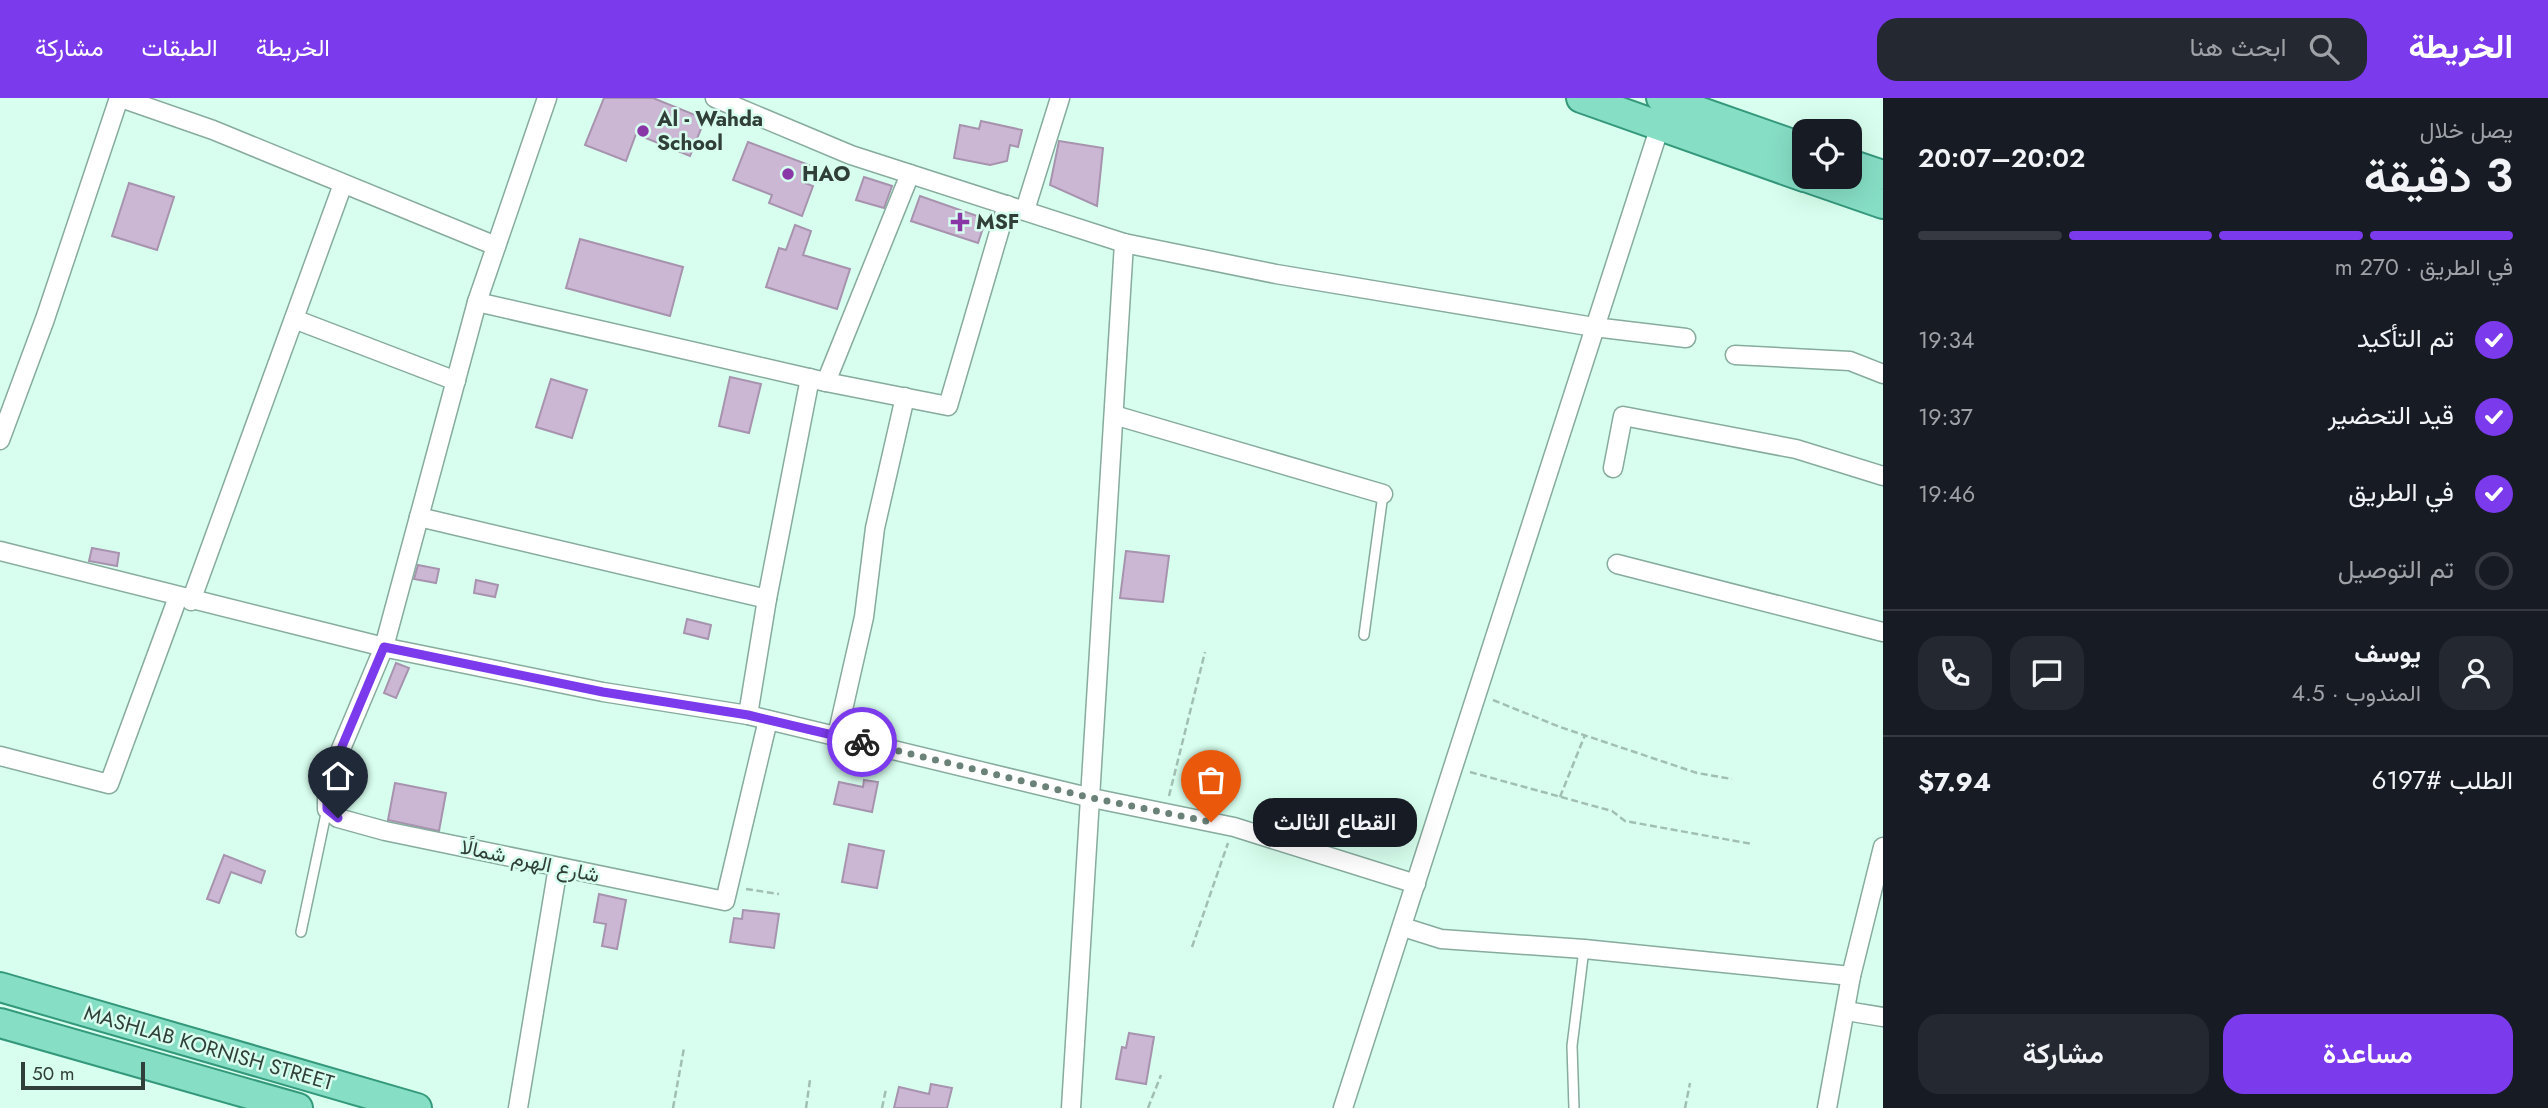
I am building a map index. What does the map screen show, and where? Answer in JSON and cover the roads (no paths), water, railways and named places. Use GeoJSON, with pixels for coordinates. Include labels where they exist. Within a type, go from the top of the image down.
{"type":"FeatureCollection","features":[{"type":"Feature","properties":{"kind":"main road"},"geometry":{"type":"LineString","coordinates":[[1581,98],[1660,112],[1792,145]]}},
{"type":"Feature","properties":{"kind":"main road"},"geometry":{"type":"LineString","coordinates":[[1660,112],[1792,171]]}},
{"type":"Feature","properties":{"kind":"main road"},"geometry":{"type":"LineString","coordinates":[[1862,168],[1883,176]]}},
{"type":"Feature","properties":{"kind":"main road"},"geometry":{"type":"LineString","coordinates":[[1840,189],[1883,204]]}},
{"type":"Feature","properties":{"kind":"main road","name":"MASHLAB KORNISH STREET"},"geometry":{"type":"LineString","coordinates":[[0,987],[417,1108]]}},
{"type":"Feature","properties":{"kind":"main road","name":"MASHLAB KORNISH STREET"},"geometry":{"type":"LineString","coordinates":[[0,1023],[298,1108]]}},
{"type":"Feature","properties":{"kind":"street"},"geometry":{"type":"LineString","coordinates":[[0,440],[45,319],[120,98],[213,130],[496,246]]}},
{"type":"Feature","properties":{"kind":"street"},"geometry":{"type":"LineString","coordinates":[[327,809],[327,782],[384,647],[477,302],[547,98]]}},
{"type":"Feature","properties":{"kind":"street"},"geometry":{"type":"LineString","coordinates":[[715,98],[851,155],[1124,243],[1276,274],[1594,327],[1686,338]]}},
{"type":"Feature","properties":{"kind":"street"},"geometry":{"type":"LineString","coordinates":[[1025,211],[1060,98]]}},
{"type":"Feature","properties":{"kind":"street"},"geometry":{"type":"LineString","coordinates":[[1343,1108],[1454,767],[1660,112]]}},
{"type":"Feature","properties":{"kind":"street"},"geometry":{"type":"LineString","coordinates":[[748,715],[766,599],[818,380],[911,174]]}},
{"type":"Feature","properties":{"kind":"street"},"geometry":{"type":"LineString","coordinates":[[0,756],[109,784],[185,599],[294,319],[343,184]]}},
{"type":"Feature","properties":{"kind":"street"},"geometry":{"type":"LineString","coordinates":[[477,302],[818,380],[948,406],[1006,205]]}},
{"type":"Feature","properties":{"kind":"street"},"geometry":{"type":"LineString","coordinates":[[1071,1108],[1124,243]]}},
{"type":"Feature","properties":{"kind":"street"},"geometry":{"type":"LineString","coordinates":[[294,319],[456,381]]}},
{"type":"Feature","properties":{"kind":"street"},"geometry":{"type":"LineString","coordinates":[[1735,355],[1850,361],[1883,374]]}},
{"type":"Feature","properties":{"kind":"street"},"geometry":{"type":"LineString","coordinates":[[837,736],[864,617],[874,528],[905,397]]}},
{"type":"Feature","properties":{"kind":"street"},"geometry":{"type":"LineString","coordinates":[[1114,415],[1383,494]]}},
{"type":"Feature","properties":{"kind":"street"},"geometry":{"type":"LineString","coordinates":[[1613,468],[1623,416],[1796,449],[1883,477]]}},
{"type":"Feature","properties":{"kind":"street"},"geometry":{"type":"LineString","coordinates":[[419,517],[766,599]]}},
{"type":"Feature","properties":{"kind":"street"},"geometry":{"type":"LineString","coordinates":[[0,551],[384,647],[603,692],[748,715],[1092,798],[1234,827],[1416,884]]}},
{"type":"Feature","properties":{"kind":"street"},"geometry":{"type":"LineString","coordinates":[[1617,564],[1883,632]]}},
{"type":"Feature","properties":{"kind":"street","name":"شارع الهرم شمالًا"},"geometry":{"type":"LineString","coordinates":[[327,809],[338,818],[384,831],[725,901],[768,720]]}},
{"type":"Feature","properties":{"kind":"street"},"geometry":{"type":"LineString","coordinates":[[1827,1108],[1851,976],[1883,846]]}},
{"type":"Feature","properties":{"kind":"street"},"geometry":{"type":"LineString","coordinates":[[518,1108],[558,867]]}},
{"type":"Feature","properties":{"kind":"street"},"geometry":{"type":"LineString","coordinates":[[1403,927],[1441,939],[1584,949],[1851,976]]}},
{"type":"Feature","properties":{"kind":"street"},"geometry":{"type":"LineString","coordinates":[[1846,1011],[1883,1017]]}},
{"type":"Feature","properties":{"kind":"lane"},"geometry":{"type":"LineString","coordinates":[[1364,635],[1383,494]]}},
{"type":"Feature","properties":{"kind":"lane"},"geometry":{"type":"LineString","coordinates":[[301,932],[327,809]]}},
{"type":"Feature","properties":{"kind":"lane"},"geometry":{"type":"LineString","coordinates":[[1574,1108],[1572,1046],[1584,949]]}},
{"type":"Feature","properties":{"kind":"place","name":"Al - Wahda School"},"geometry":{"type":"Point","coordinates":[643,131]}},
{"type":"Feature","properties":{"kind":"place","name":"HAO"},"geometry":{"type":"Point","coordinates":[788,174]}},
{"type":"Feature","properties":{"kind":"place","name":"MSF"},"geometry":{"type":"Point","coordinates":[960,222]}},
{"type":"Feature","properties":{"kind":"place","name":"القطاع الثالث"},"geometry":{"type":"Point","coordinates":[1211,822]}}]}
